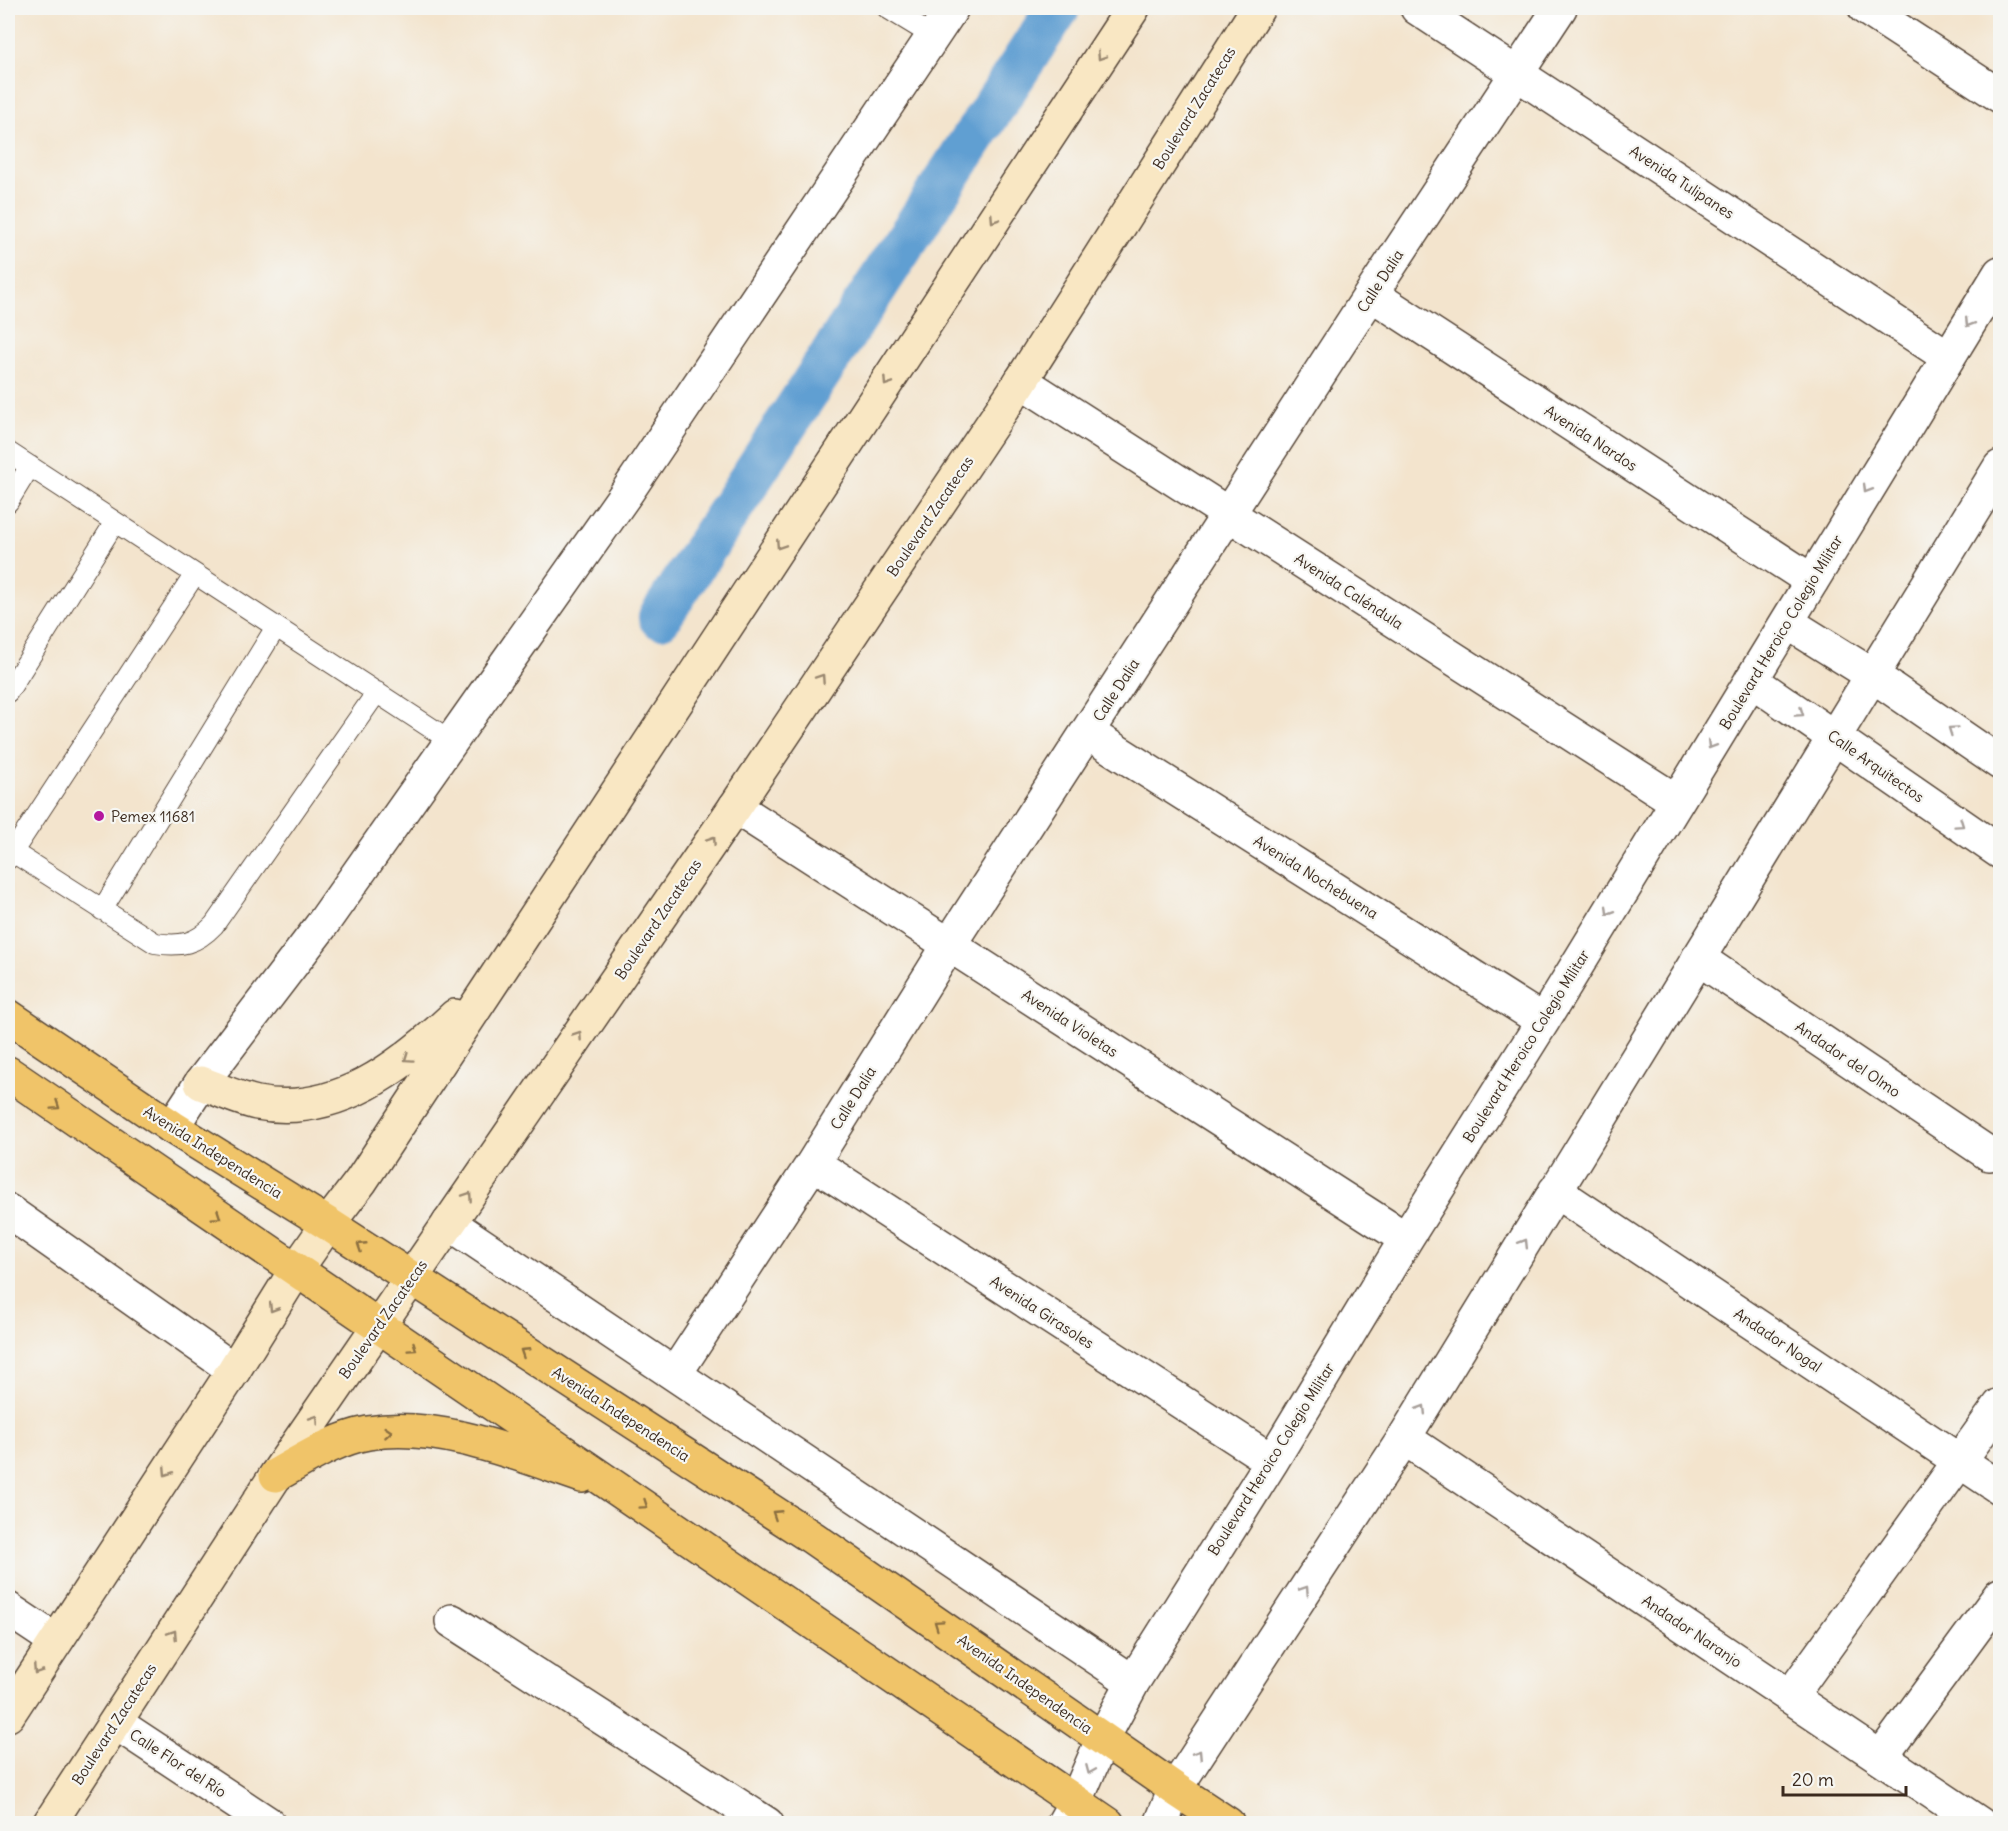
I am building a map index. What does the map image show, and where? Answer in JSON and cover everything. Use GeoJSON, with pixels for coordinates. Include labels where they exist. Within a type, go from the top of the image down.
{"type":"FeatureCollection","features":[{"type":"Feature","properties":{"kind":"main road"},"geometry":{"type":"LineString","coordinates":[[8,1715],[234,1370],[296,1270],[361,1181],[1133,8]]}},
{"type":"Feature","properties":{"kind":"main road","name":"Boulevard Zacatecas"},"geometry":{"type":"LineString","coordinates":[[49,1824],[276,1475],[735,807],[1021,381],[1258,8]]}},
{"type":"Feature","properties":{"kind":"main road"},"geometry":{"type":"LineString","coordinates":[[201,1083],[242,1099],[260,1103],[297,1106],[332,1099],[379,1078],[420,1049],[497,975]]}},
{"type":"Feature","properties":{"kind":"main road","name":"Avenida Independencia"},"geometry":{"type":"LineString","coordinates":[[8,1016],[172,1127],[328,1224],[813,1538],[1228,1824]]}},
{"type":"Feature","properties":{"kind":"main road"},"geometry":{"type":"LineString","coordinates":[[8,1073],[617,1487],[1070,1812],[1108,1824]]}},
{"type":"Feature","properties":{"kind":"main road"},"geometry":{"type":"LineString","coordinates":[[276,1475],[331,1445],[367,1433],[404,1430],[446,1435],[498,1448],[617,1487]]}},
{"type":"Feature","properties":{"kind":"street"},"geometry":{"type":"LineString","coordinates":[[172,1127],[201,1083],[321,926],[627,492],[952,8]]}},
{"type":"Feature","properties":{"kind":"street","name":"Avenida Tulipanes"},"geometry":{"type":"LineString","coordinates":[[1417,8],[1948,357]]}},
{"type":"Feature","properties":{"kind":"street","name":"Calle Dalia"},"geometry":{"type":"LineString","coordinates":[[675,1374],[813,1163],[949,945],[1371,294],[1560,8]]}},
{"type":"Feature","properties":{"kind":"street"},"geometry":{"type":"LineString","coordinates":[[1865,8],[2001,96]]}},
{"type":"Feature","properties":{"kind":"street","name":"Boulevard Heroico Colegio Militar"},"geometry":{"type":"LineString","coordinates":[[1070,1812],[1103,1738],[1133,1682],[1272,1461],[1406,1239],[1543,1021],[2001,273]]}},
{"type":"Feature","properties":{"kind":"street","name":"Avenida Nardos"},"geometry":{"type":"LineString","coordinates":[[1371,294],[1812,581]]}},
{"type":"Feature","properties":{"kind":"street","name":"Avenida Caléndula"},"geometry":{"type":"LineString","coordinates":[[1021,381],[1676,801]]}},
{"type":"Feature","properties":{"kind":"street"},"geometry":{"type":"LineString","coordinates":[[1161,1824],[1175,1789],[1404,1438],[2001,467]]}},
{"type":"Feature","properties":{"kind":"street"},"geometry":{"type":"LineString","coordinates":[[1787,622],[1872,675],[2001,763]]}},
{"type":"Feature","properties":{"kind":"street","name":"Calle Arquitectos"},"geometry":{"type":"LineString","coordinates":[[1751,680],[2001,852]]}},
{"type":"Feature","properties":{"kind":"street","name":"Avenida Nochebuena"},"geometry":{"type":"LineString","coordinates":[[1088,733],[1543,1021]]}},
{"type":"Feature","properties":{"kind":"street","name":"Avenida Violetas"},"geometry":{"type":"LineString","coordinates":[[735,807],[1406,1239]]}},
{"type":"Feature","properties":{"kind":"street","name":"Andador del Olmo"},"geometry":{"type":"LineString","coordinates":[[1698,958],[1989,1154],[2001,1152]]}},
{"type":"Feature","properties":{"kind":"street","name":"Avenida Girasoles"},"geometry":{"type":"LineString","coordinates":[[813,1163],[1272,1461]]}},
{"type":"Feature","properties":{"kind":"street","name":"Andador Nogal"},"geometry":{"type":"LineString","coordinates":[[1555,1191],[2001,1488]]}},
{"type":"Feature","properties":{"kind":"street"},"geometry":{"type":"LineString","coordinates":[[8,1211],[234,1370]]}},
{"type":"Feature","properties":{"kind":"street"},"geometry":{"type":"LineString","coordinates":[[449,1223],[1133,1682]]}},
{"type":"Feature","properties":{"kind":"street"},"geometry":{"type":"LineString","coordinates":[[1790,1696],[2001,1405]]}},
{"type":"Feature","properties":{"kind":"street","name":"Andador Naranjo"},"geometry":{"type":"LineString","coordinates":[[1404,1438],[1980,1824]]}},
{"type":"Feature","properties":{"kind":"street"},"geometry":{"type":"LineString","coordinates":[[1881,1757],[2001,1595]]}},
{"type":"Feature","properties":{"kind":"street"},"geometry":{"type":"LineString","coordinates":[[8,1609],[56,1641]]}},
{"type":"Feature","properties":{"kind":"street"},"geometry":{"type":"LineString","coordinates":[[452,1621],[767,1824]]}},
{"type":"Feature","properties":{"kind":"street","name":"Calle Flor del Río"},"geometry":{"type":"LineString","coordinates":[[116,1723],[269,1824]]}},
{"type":"Feature","properties":{"kind":"lane"},"geometry":{"type":"LineString","coordinates":[[887,8],[933,36]]}},
{"type":"Feature","properties":{"kind":"lane"},"geometry":{"type":"LineString","coordinates":[[8,452],[451,741]]}},
{"type":"Feature","properties":{"kind":"lane"},"geometry":{"type":"LineString","coordinates":[[8,502],[30,466]]}},
{"type":"Feature","properties":{"kind":"lane"},"geometry":{"type":"LineString","coordinates":[[8,692],[115,522]]}},
{"type":"Feature","properties":{"kind":"lane"},"geometry":{"type":"LineString","coordinates":[[195,574],[9,853],[155,944],[170,946],[201,938],[214,925],[377,692]]}},
{"type":"Feature","properties":{"kind":"lane"},"geometry":{"type":"LineString","coordinates":[[102,910],[276,627]]}},
{"type":"Feature","properties":{"kind":"waterway"},"geometry":{"type":"LineString","coordinates":[[660,617],[1058,8]]}},
{"type":"Feature","properties":{"kind":"place","name":"Pemex 11681"},"geometry":{"type":"Point","coordinates":[99,816]}}]}
